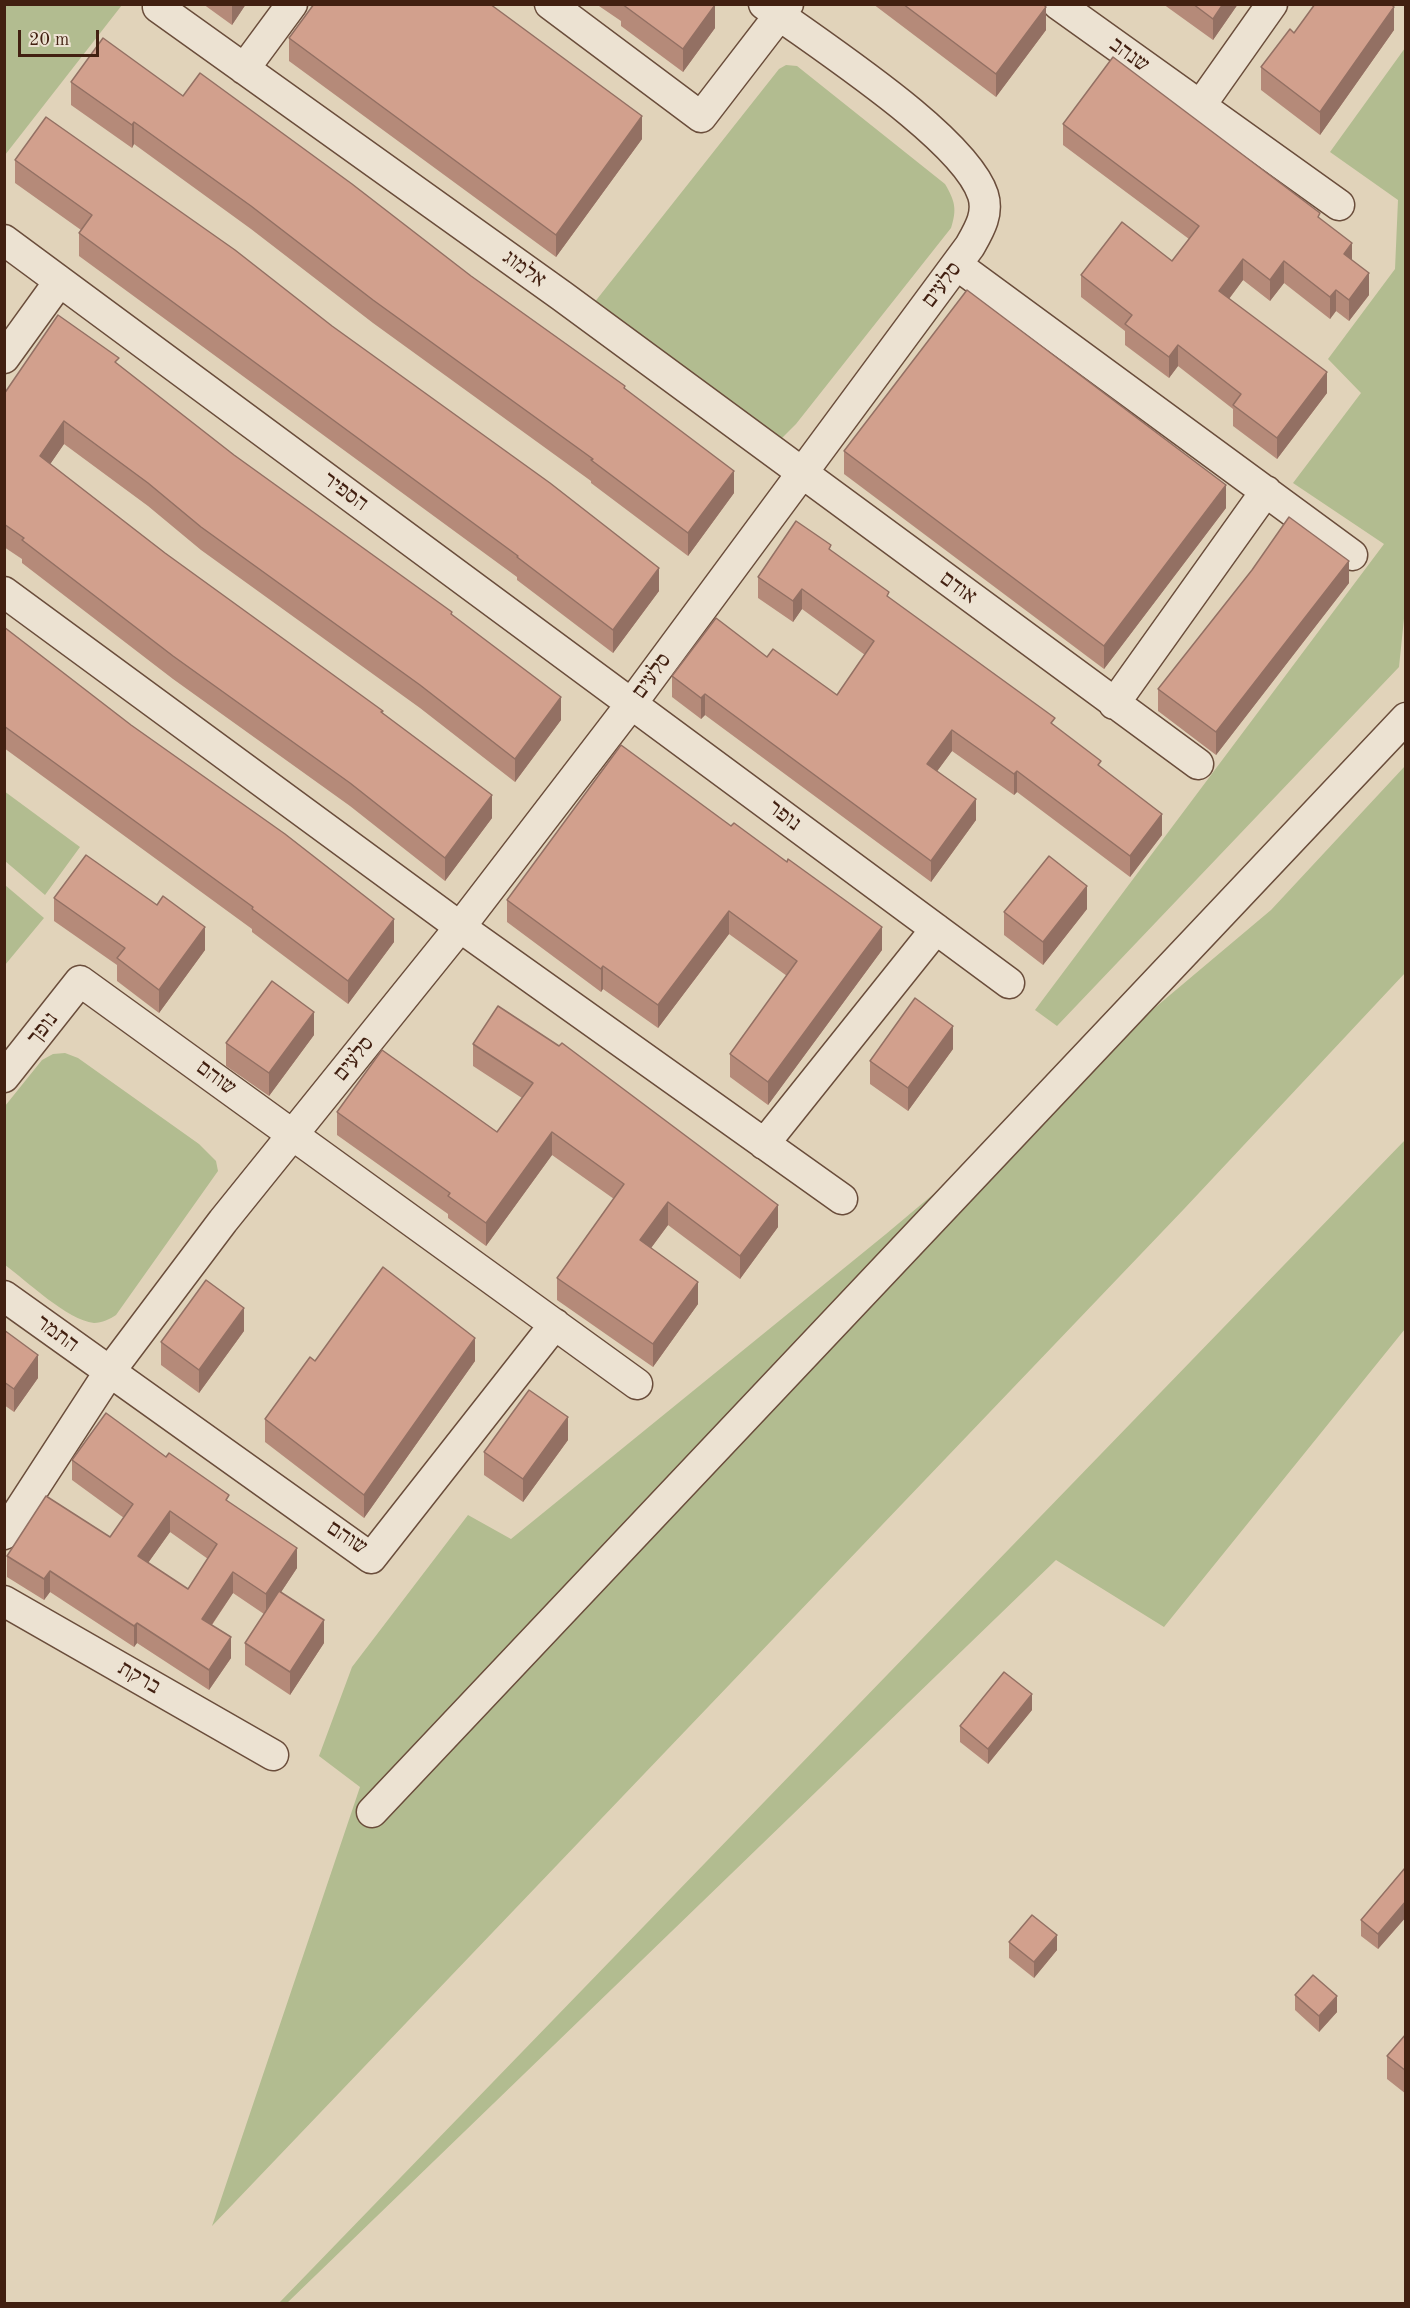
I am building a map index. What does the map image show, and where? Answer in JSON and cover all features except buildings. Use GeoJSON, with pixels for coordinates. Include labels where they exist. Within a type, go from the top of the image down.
{"type":"FeatureCollection","features":[{"type":"Feature","properties":{"kind":"street"},"geometry":{"type":"LineString","coordinates":[[244,69],[292,4]]}},
{"type":"Feature","properties":{"kind":"street"},"geometry":{"type":"LineString","coordinates":[[550,4],[701,117],[777,8]]}},
{"type":"Feature","properties":{"kind":"street","name":"שנהב"},"geometry":{"type":"LineString","coordinates":[[1058,4],[1339,205]]}},
{"type":"Feature","properties":{"kind":"street"},"geometry":{"type":"LineString","coordinates":[[1200,106],[1272,4]]}},
{"type":"Feature","properties":{"kind":"street","name":"אלמוג"},"geometry":{"type":"LineString","coordinates":[[158,7],[802,473]]}},
{"type":"Feature","properties":{"kind":"street","name":"סלעים"},"geometry":{"type":"LineString","coordinates":[[110,1371],[223,1221],[460,927],[632,703],[957,265],[985,217],[983,195],[971,172],[951,148],[918,118],[777,8]]}},
{"type":"Feature","properties":{"kind":"street","name":"הספיר"},"geometry":{"type":"LineString","coordinates":[[4,240],[632,703]]}},
{"type":"Feature","properties":{"kind":"street"},"geometry":{"type":"LineString","coordinates":[[957,265],[1352,555]]}},
{"type":"Feature","properties":{"kind":"street"},"geometry":{"type":"LineString","coordinates":[[4,358],[58,282]]}},
{"type":"Feature","properties":{"kind":"street","name":"אודם"},"geometry":{"type":"LineString","coordinates":[[802,473],[1198,764]]}},
{"type":"Feature","properties":{"kind":"street"},"geometry":{"type":"LineString","coordinates":[[1114,704],[1266,491]]}},
{"type":"Feature","properties":{"kind":"street"},"geometry":{"type":"LineString","coordinates":[[4,592],[460,927],[842,1199]]}},
{"type":"Feature","properties":{"kind":"street","name":"נופר"},"geometry":{"type":"LineString","coordinates":[[632,703],[1009,983]]}},
{"type":"Feature","properties":{"kind":"street"},"geometry":{"type":"LineString","coordinates":[[372,1812],[1406,718]]}},
{"type":"Feature","properties":{"kind":"street"},"geometry":{"type":"LineString","coordinates":[[764,1144],[936,929]]}},
{"type":"Feature","properties":{"kind":"street","name":"שוהם"},"geometry":{"type":"LineString","coordinates":[[81,981],[637,1384]]}},
{"type":"Feature","properties":{"kind":"street","name":"נופך"},"geometry":{"type":"LineString","coordinates":[[4,1077],[81,981]]}},
{"type":"Feature","properties":{"kind":"street","name":"התמר"},"geometry":{"type":"LineString","coordinates":[[4,1296],[110,1371]]}},
{"type":"Feature","properties":{"kind":"street","name":"שוהם"},"geometry":{"type":"LineString","coordinates":[[110,1371],[371,1558],[555,1324]]}},
{"type":"Feature","properties":{"kind":"street"},"geometry":{"type":"LineString","coordinates":[[4,1534],[110,1371]]}},
{"type":"Feature","properties":{"kind":"street","name":"ברקת"},"geometry":{"type":"LineString","coordinates":[[4,1601],[273,1755]]}},
{"type":"Feature","properties":{"kind":"green space"},"geometry":{"type":"Polygon","coordinates":[[[4,5],[122,5],[5,155],[4,5]]]}},
{"type":"Feature","properties":{"kind":"green space"},"geometry":{"type":"Polygon","coordinates":[[[1405,48],[1406,599],[1399,667],[1057,1026],[1035,1010],[1384,544],[1293,483],[1361,393],[1328,359],[1395,269],[1398,200],[1330,152],[1405,48]]]}},
{"type":"Feature","properties":{"kind":"green space"},"geometry":{"type":"Polygon","coordinates":[[[786,65],[797,66],[945,184],[953,200],[954,216],[951,228],[796,424],[779,441],[590,308],[779,69],[786,65]]]}},
{"type":"Feature","properties":{"kind":"green space"},"geometry":{"type":"Polygon","coordinates":[[[1405,766],[1405,973],[1184,1209],[212,2226],[360,1787],[319,1756],[352,1667],[468,1515],[511,1539],[886,1234],[1271,910],[1405,766]]]}},
{"type":"Feature","properties":{"kind":"green space"},"geometry":{"type":"Polygon","coordinates":[[[4,791],[80,847],[45,895],[5,861],[4,791]]]}},
{"type":"Feature","properties":{"kind":"green space"},"geometry":{"type":"Polygon","coordinates":[[[5,885],[44,918],[5,965],[5,885]]]}},
{"type":"Feature","properties":{"kind":"green space"},"geometry":{"type":"Polygon","coordinates":[[[65,1053],[78,1058],[199,1144],[216,1161],[218,1171],[116,1315],[97,1323],[83,1320],[60,1308],[5,1265],[5,1106],[42,1060],[53,1054],[65,1053]]]}},
{"type":"Feature","properties":{"kind":"green space"},"geometry":{"type":"Polygon","coordinates":[[[1405,1140],[1405,1329],[1164,1627],[1056,1560],[287,2303],[279,2303],[1405,1140]]]}}]}
